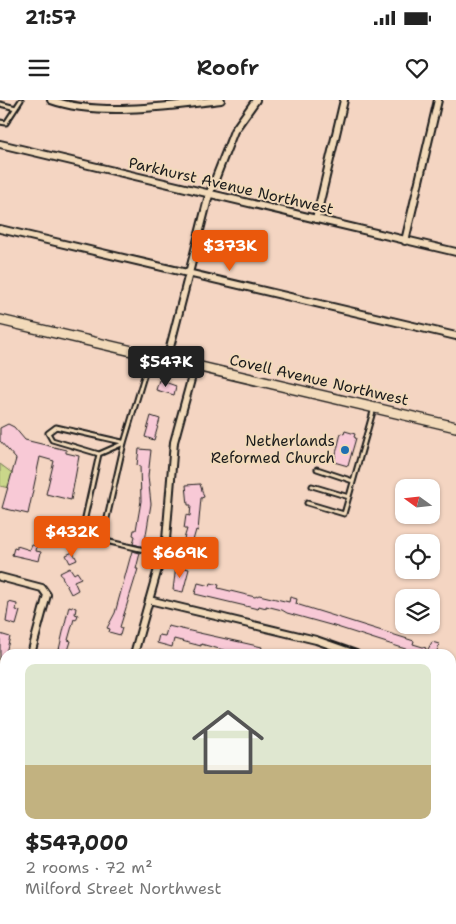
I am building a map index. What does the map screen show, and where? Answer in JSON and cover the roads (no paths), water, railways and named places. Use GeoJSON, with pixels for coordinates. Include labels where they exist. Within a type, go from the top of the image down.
{"type":"FeatureCollection","features":[{"type":"Feature","properties":{"kind":"street"},"geometry":{"type":"LineString","coordinates":[[51,100],[93,107],[160,108],[221,100]]}},
{"type":"Feature","properties":{"kind":"street"},"geometry":{"type":"LineString","coordinates":[[159,100],[160,108]]}},
{"type":"Feature","properties":{"kind":"street"},"geometry":{"type":"LineString","coordinates":[[167,359],[209,195],[234,131],[256,100]]}},
{"type":"Feature","properties":{"kind":"street"},"geometry":{"type":"LineString","coordinates":[[316,219],[344,100]]}},
{"type":"Feature","properties":{"kind":"street"},"geometry":{"type":"LineString","coordinates":[[405,241],[438,100]]}},
{"type":"Feature","properties":{"kind":"street","name":"Parkhurst Avenue Northwest"},"geometry":{"type":"LineString","coordinates":[[0,144],[456,252]]}},
{"type":"Feature","properties":{"kind":"street"},"geometry":{"type":"LineString","coordinates":[[0,229],[456,336]]}},
{"type":"Feature","properties":{"kind":"street","name":"Covell Avenue Northwest"},"geometry":{"type":"LineString","coordinates":[[0,320],[456,427]]}},
{"type":"Feature","properties":{"kind":"street"},"geometry":{"type":"LineString","coordinates":[[135,649],[169,523],[170,477],[174,442],[195,365]]}},
{"type":"Feature","properties":{"kind":"street"},"geometry":{"type":"LineString","coordinates":[[0,577],[42,588],[47,595],[32,649]]}},
{"type":"Feature","properties":{"kind":"street"},"geometry":{"type":"LineString","coordinates":[[149,600],[316,640],[342,649]]}},
{"type":"Feature","properties":{"kind":"lane"},"geometry":{"type":"LineString","coordinates":[[0,122],[6,123],[21,100]]}},
{"type":"Feature","properties":{"kind":"lane"},"geometry":{"type":"LineString","coordinates":[[0,104],[16,108]]}},
{"type":"Feature","properties":{"kind":"lane"},"geometry":{"type":"LineString","coordinates":[[99,454],[84,522],[87,527],[104,530],[124,443],[150,355]]}},
{"type":"Feature","properties":{"kind":"lane"},"geometry":{"type":"LineString","coordinates":[[307,503],[344,514],[374,408]]}},
{"type":"Feature","properties":{"kind":"lane"},"geometry":{"type":"LineString","coordinates":[[56,427],[124,443],[99,454],[52,440],[48,432],[56,427]]}},
{"type":"Feature","properties":{"kind":"lane"},"geometry":{"type":"LineString","coordinates":[[317,469],[353,480]]}},
{"type":"Feature","properties":{"kind":"lane"},"geometry":{"type":"LineString","coordinates":[[312,486],[349,497]]}},
{"type":"Feature","properties":{"kind":"lane"},"geometry":{"type":"LineString","coordinates":[[98,530],[105,540],[162,555]]}},
{"type":"Feature","properties":{"kind":"place","name":"Netherlands Reformed Church"},"geometry":{"type":"Point","coordinates":[345,450]}}]}
